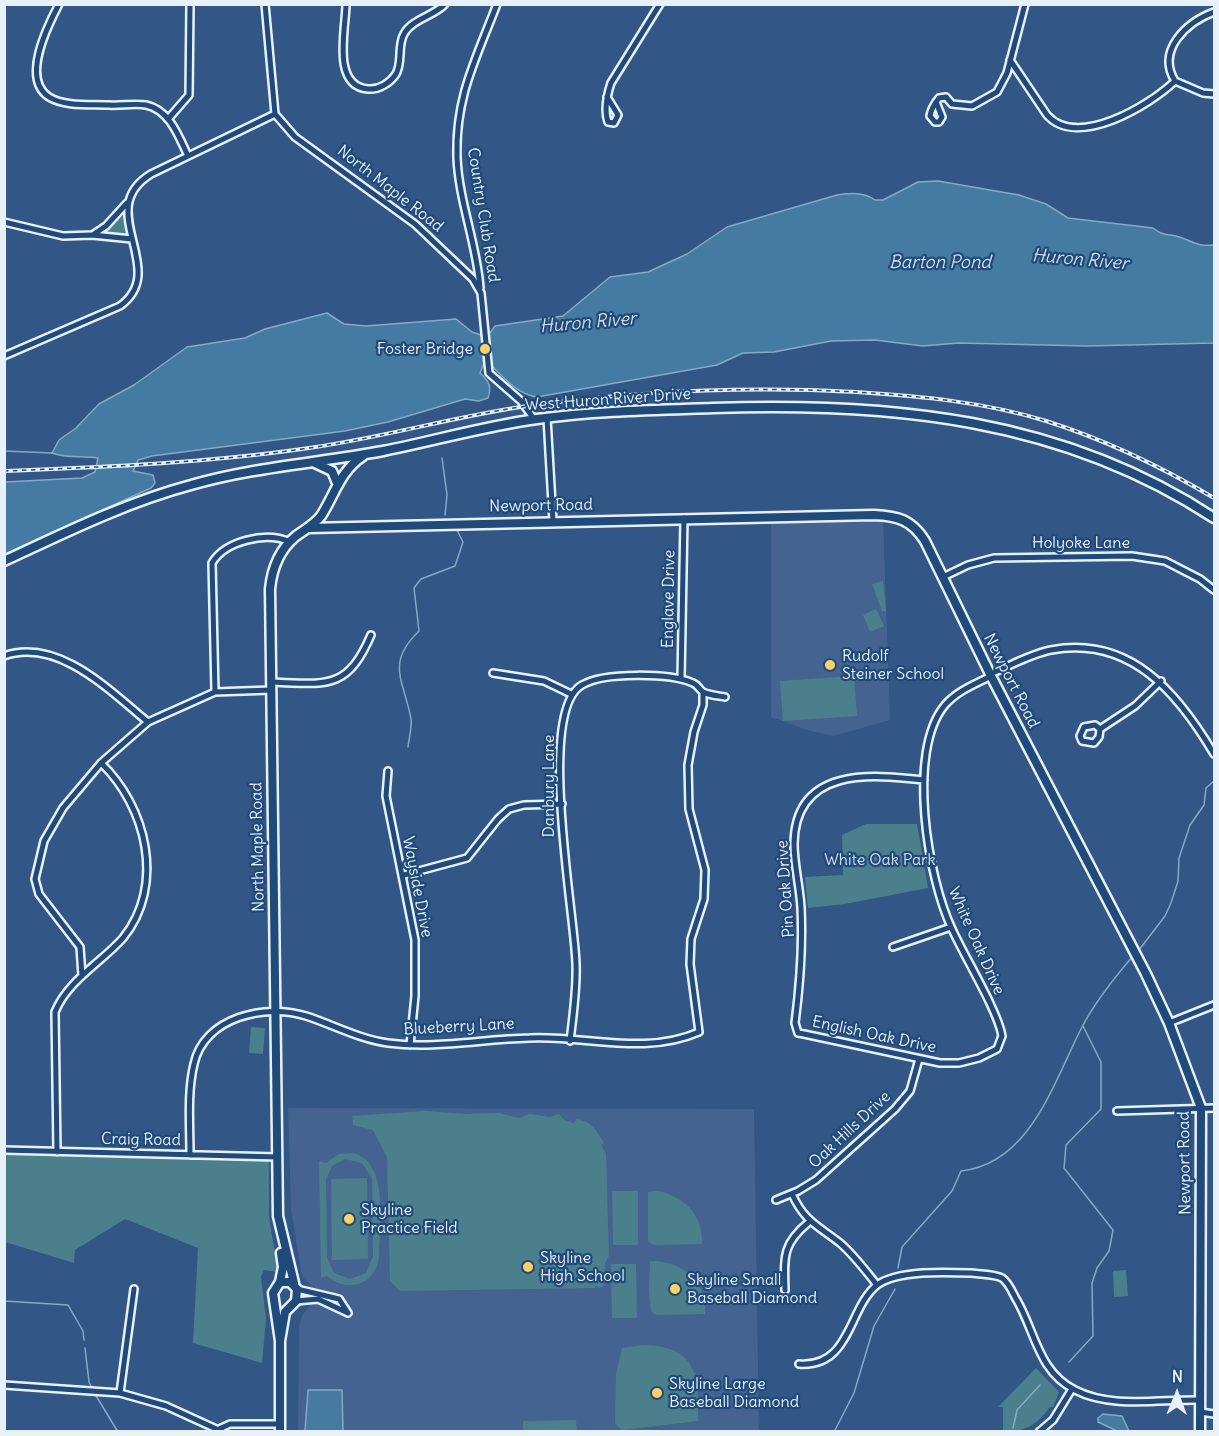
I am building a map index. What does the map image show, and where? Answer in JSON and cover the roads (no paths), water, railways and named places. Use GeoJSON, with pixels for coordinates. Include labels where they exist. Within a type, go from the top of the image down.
{"type":"FeatureCollection","features":[{"type":"Feature","properties":{"kind":"street"},"geometry":{"type":"LineString","coordinates":[[59,4],[37,60],[35,76],[42,90],[50,98],[78,104],[147,105],[169,118],[188,156]]}},
{"type":"Feature","properties":{"kind":"street"},"geometry":{"type":"LineString","coordinates":[[169,118],[189,95],[190,4]]}},
{"type":"Feature","properties":{"kind":"street"},"geometry":{"type":"LineString","coordinates":[[92,235],[106,226],[127,203],[134,188],[142,179],[275,114],[272,105],[265,4]]}},
{"type":"Feature","properties":{"kind":"street"},"geometry":{"type":"LineString","coordinates":[[346,4],[343,58],[345,73],[351,80],[366,89],[376,89],[395,76],[399,68],[404,34],[410,27],[437,13],[445,4]]}},
{"type":"Feature","properties":{"kind":"street","name":"Country Club Road"},"geometry":{"type":"LineString","coordinates":[[481,293],[476,252],[457,160],[458,130],[470,68],[497,4]]}},
{"type":"Feature","properties":{"kind":"street"},"geometry":{"type":"LineString","coordinates":[[607,97],[611,83],[621,65],[660,4]]}},
{"type":"Feature","properties":{"kind":"street"},"geometry":{"type":"LineString","coordinates":[[936,102],[943,96],[957,106],[972,106],[997,92],[1010,60],[1025,4]]}},
{"type":"Feature","properties":{"kind":"street"},"geometry":{"type":"LineString","coordinates":[[1215,12],[1190,23],[1173,45],[1168,68],[1175,81],[1203,93],[1215,94]]}},
{"type":"Feature","properties":{"kind":"street"},"geometry":{"type":"LineString","coordinates":[[1010,60],[1047,115],[1054,123],[1066,128],[1080,129],[1101,123],[1149,102],[1175,81]]}},
{"type":"Feature","properties":{"kind":"street","name":"North Maple Road"},"geometry":{"type":"LineString","coordinates":[[275,114],[295,137],[415,224],[473,279],[481,293]]}},
{"type":"Feature","properties":{"kind":"street"},"geometry":{"type":"LineString","coordinates":[[4,356],[120,306],[130,298],[136,289],[139,275],[127,203]]}},
{"type":"Feature","properties":{"kind":"street"},"geometry":{"type":"LineString","coordinates":[[4,222],[63,236],[92,235],[132,239]]}},
{"type":"Feature","properties":{"kind":"street"},"geometry":{"type":"LineString","coordinates":[[481,293],[487,366],[493,378],[521,401],[534,419]]}},
{"type":"Feature","properties":{"kind":"street","name":"West Huron River Drive"},"geometry":{"type":"LineString","coordinates":[[4,561],[159,495],[226,477],[365,454],[534,419],[685,409],[798,405],[930,415],[1018,432],[1084,453],[1144,479],[1215,518]]}},
{"type":"Feature","properties":{"kind":"street"},"geometry":{"type":"LineString","coordinates":[[547,418],[553,521]]}},
{"type":"Feature","properties":{"kind":"street","name":"North Maple Road"},"geometry":{"type":"LineString","coordinates":[[275,1302],[274,1289],[280,1282],[283,1266],[275,1012],[271,575],[290,542],[309,528],[326,508],[338,483],[352,464],[365,454]]}},
{"type":"Feature","properties":{"kind":"street"},"geometry":{"type":"LineString","coordinates":[[311,462],[323,465],[332,471],[338,483]]}},
{"type":"Feature","properties":{"kind":"street","name":"Newport Road"},"geometry":{"type":"LineString","coordinates":[[309,528],[874,515],[898,517],[919,531],[1135,953],[1169,1023],[1201,1108],[1200,1431]]}},
{"type":"Feature","properties":{"kind":"street","name":"Englave Drive"},"geometry":{"type":"LineString","coordinates":[[681,680],[684,518]]}},
{"type":"Feature","properties":{"kind":"street"},"geometry":{"type":"LineString","coordinates":[[215,692],[212,563],[228,546],[270,537],[290,542]]}},
{"type":"Feature","properties":{"kind":"street","name":"Holyoke Lane"},"geometry":{"type":"LineString","coordinates":[[943,577],[968,565],[994,558],[1132,556],[1166,561],[1215,590]]}},
{"type":"Feature","properties":{"kind":"street"},"geometry":{"type":"LineString","coordinates":[[82,976],[80,947],[39,894],[35,879],[44,841],[63,808],[101,763],[148,722],[215,692],[321,683],[345,675],[360,660],[371,635]]}},
{"type":"Feature","properties":{"kind":"street","name":"White Oak Drive"},"geometry":{"type":"LineString","coordinates":[[1001,1030],[951,927],[937,887],[930,854],[924,780],[932,726],[945,705],[959,693],[1036,654],[1063,649],[1104,652],[1126,659],[1161,681]]}},
{"type":"Feature","properties":{"kind":"street"},"geometry":{"type":"LineString","coordinates":[[4,656],[32,652],[72,665],[102,684],[148,722]]}},
{"type":"Feature","properties":{"kind":"street"},"geometry":{"type":"LineString","coordinates":[[493,673],[544,681],[571,694],[582,685],[617,676],[681,680],[697,684],[703,692],[725,697]]}},
{"type":"Feature","properties":{"kind":"street"},"geometry":{"type":"LineString","coordinates":[[1100,729],[1135,706],[1161,681],[1213,750]]}},
{"type":"Feature","properties":{"kind":"street","name":"Blueberry Lane"},"geometry":{"type":"LineString","coordinates":[[190,1155],[191,1082],[194,1061],[216,1030],[232,1019],[248,1014],[275,1012],[306,1016],[363,1037],[410,1045],[531,1037],[640,1044],[663,1042],[699,1032],[690,964],[691,939],[704,899],[705,870],[688,809],[688,765],[694,732],[703,705],[703,692]]}},
{"type":"Feature","properties":{"kind":"street","name":"Danbury Lane"},"geometry":{"type":"LineString","coordinates":[[570,1041],[577,966],[565,873],[562,722],[571,694]]}},
{"type":"Feature","properties":{"kind":"street"},"geometry":{"type":"LineString","coordinates":[[57,1152],[55,1012],[61,997],[124,936],[137,914],[146,883],[146,858],[134,805],[117,779],[101,763]]}},
{"type":"Feature","properties":{"kind":"street","name":"Wayside Drive"},"geometry":{"type":"LineString","coordinates":[[388,771],[386,796],[394,844],[404,875],[411,910],[416,965],[410,1045]]}},
{"type":"Feature","properties":{"kind":"street","name":"Pin Oak Drive"},"geometry":{"type":"LineString","coordinates":[[795,1028],[803,945],[794,847],[800,816],[818,791],[844,778],[870,775],[924,780]]}},
{"type":"Feature","properties":{"kind":"street"},"geometry":{"type":"LineString","coordinates":[[404,875],[467,858],[498,819],[510,810],[524,805],[562,804]]}},
{"type":"Feature","properties":{"kind":"street"},"geometry":{"type":"LineString","coordinates":[[893,947],[951,927]]}},
{"type":"Feature","properties":{"kind":"street"},"geometry":{"type":"LineString","coordinates":[[1169,1023],[1215,1005]]}},
{"type":"Feature","properties":{"kind":"street","name":"English Oak Drive"},"geometry":{"type":"LineString","coordinates":[[795,1028],[804,1034],[919,1059],[959,1063],[979,1058],[997,1049],[1001,1043],[1001,1030]]}},
{"type":"Feature","properties":{"kind":"street","name":"Oak Hills Drive"},"geometry":{"type":"LineString","coordinates":[[776,1200],[792,1194],[831,1168],[895,1109],[910,1091],[919,1059]]}},
{"type":"Feature","properties":{"kind":"street"},"geometry":{"type":"LineString","coordinates":[[1117,1111],[1215,1108]]}},
{"type":"Feature","properties":{"kind":"street","name":"Craig Road"},"geometry":{"type":"LineString","coordinates":[[4,1150],[278,1156]]}},
{"type":"Feature","properties":{"kind":"street"},"geometry":{"type":"LineString","coordinates":[[792,1194],[808,1221],[855,1257],[877,1286]]}},
{"type":"Feature","properties":{"kind":"street"},"geometry":{"type":"LineString","coordinates":[[785,1290],[785,1249],[808,1221]]}},
{"type":"Feature","properties":{"kind":"street","name":"North Maple Road"},"geometry":{"type":"LineString","coordinates":[[281,1234],[296,1286],[292,1304]]}},
{"type":"Feature","properties":{"kind":"street"},"geometry":{"type":"LineString","coordinates":[[799,1364],[810,1365],[817,1362],[843,1343],[862,1305],[877,1286],[909,1274],[971,1273],[1002,1278],[1022,1308],[1043,1361],[1059,1380],[1072,1389],[1106,1399],[1201,1400]]}},
{"type":"Feature","properties":{"kind":"street"},"geometry":{"type":"LineString","coordinates":[[4,1385],[120,1393],[166,1406],[221,1430],[230,1424],[280,1428],[280,1341],[275,1302],[292,1304],[318,1299],[348,1313],[339,1299],[280,1282]]}},
{"type":"Feature","properties":{"kind":"street"},"geometry":{"type":"LineString","coordinates":[[120,1393],[134,1289]]}},
{"type":"Feature","properties":{"kind":"street"},"geometry":{"type":"LineString","coordinates":[[280,1341],[285,1312],[292,1304]]}},
{"type":"Feature","properties":{"kind":"street"},"geometry":{"type":"LineString","coordinates":[[1040,1431],[1053,1420],[1072,1389]]}},
{"type":"Feature","properties":{"kind":"street"},"geometry":{"type":"LineString","coordinates":[[1200,1412],[1215,1414]]}},
{"type":"Feature","properties":{"kind":"water","name":"Barton Pond"},"geometry":{"type":"Polygon","coordinates":[[[938,181],[1019,195],[1046,204],[1068,218],[1153,228],[1161,233],[1198,244],[1214,245],[1214,343],[1087,346],[958,343],[923,346],[875,340],[831,341],[774,352],[743,353],[717,365],[537,397],[517,389],[489,363],[484,363],[480,373],[488,382],[490,391],[488,398],[479,401],[465,399],[388,422],[345,431],[152,456],[138,460],[133,471],[153,475],[155,483],[151,488],[5,554],[5,482],[82,478],[95,472],[98,458],[52,453],[59,440],[76,428],[99,404],[134,385],[187,347],[245,338],[265,329],[327,313],[344,324],[366,326],[456,319],[472,332],[487,337],[495,326],[563,316],[610,277],[648,272],[687,254],[727,227],[837,195],[857,194],[883,200],[918,182],[938,181]]]}},
{"type":"Feature","properties":{"kind":"water"},"geometry":{"type":"Polygon","coordinates":[[[308,1390],[342,1390],[343,1431],[305,1431],[308,1390]]]}},
{"type":"Feature","properties":{"kind":"water"},"geometry":{"type":"Polygon","coordinates":[[[1103,1414],[1122,1416],[1129,1431],[1117,1431],[1098,1422],[1098,1418],[1103,1414]]]}},
{"type":"Feature","properties":{"kind":"waterway"},"geometry":{"type":"LineString","coordinates":[[4,451],[52,453]]}},
{"type":"Feature","properties":{"kind":"waterway"},"geometry":{"type":"LineString","coordinates":[[442,458],[447,495],[445,515]]}},
{"type":"Feature","properties":{"kind":"waterway"},"geometry":{"type":"LineString","coordinates":[[408,747],[411,719],[401,683],[400,663],[402,653],[419,631],[414,588],[421,579],[455,566],[463,542],[457,530]]}},
{"type":"Feature","properties":{"kind":"waterway"},"geometry":{"type":"LineString","coordinates":[[1139,950],[1165,916],[1171,903],[1178,881],[1179,858],[1190,825],[1204,805],[1206,788],[1214,781]]}},
{"type":"Feature","properties":{"kind":"waterway"},"geometry":{"type":"LineString","coordinates":[[898,1268],[902,1247],[952,1191],[961,1171],[985,1165],[1006,1153],[1023,1136],[1050,1094],[1087,1018],[1133,956]]}},
{"type":"Feature","properties":{"kind":"waterway"},"geometry":{"type":"LineString","coordinates":[[1069,1362],[1093,1336],[1092,1283],[1097,1268],[1109,1251],[1113,1230],[1064,1168],[1066,1145],[1101,1109],[1101,1062],[1083,1026]]}},
{"type":"Feature","properties":{"kind":"waterway"},"geometry":{"type":"LineString","coordinates":[[834,1432],[854,1393],[874,1326],[895,1289]]}},
{"type":"Feature","properties":{"kind":"waterway"},"geometry":{"type":"LineString","coordinates":[[4,1301],[68,1305],[83,1331],[84,1340]]}},
{"type":"Feature","properties":{"kind":"waterway"},"geometry":{"type":"LineString","coordinates":[[85,1348],[89,1382],[93,1390]]}},
{"type":"Feature","properties":{"kind":"waterway"},"geometry":{"type":"LineString","coordinates":[[1013,1428],[1017,1410],[1040,1385]]}},
{"type":"Feature","properties":{"kind":"waterway"},"geometry":{"type":"LineString","coordinates":[[95,1394],[118,1432]]}},
{"type":"Feature","properties":{"kind":"railway"},"geometry":{"type":"LineString","coordinates":[[4,471],[153,464],[265,454],[359,440],[470,416],[568,401],[691,391],[815,390],[928,398],[1023,414],[1111,445],[1214,498]]}},
{"type":"Feature","properties":{"kind":"place","name":"Foster Bridge"},"geometry":{"type":"Point","coordinates":[485,349]}},
{"type":"Feature","properties":{"kind":"place","name":"Rudolf Steiner School"},"geometry":{"type":"Point","coordinates":[830,665]}},
{"type":"Feature","properties":{"kind":"place","name":"Skyline Practice Field"},"geometry":{"type":"Point","coordinates":[349,1219]}},
{"type":"Feature","properties":{"kind":"place","name":"Skyline High School"},"geometry":{"type":"Point","coordinates":[528,1267]}},
{"type":"Feature","properties":{"kind":"place","name":"Skyline Small Baseball Diamond"},"geometry":{"type":"Point","coordinates":[675,1289]}},
{"type":"Feature","properties":{"kind":"place","name":"Skyline Large Baseball Diamond"},"geometry":{"type":"Point","coordinates":[657,1393]}},
{"type":"Feature","properties":{"kind":"water label","name":"Huron River"},"geometry":{"type":"Point","coordinates":[1080,260]}},
{"type":"Feature","properties":{"kind":"water label","name":"Huron River"},"geometry":{"type":"Point","coordinates":[588,323]}},
{"type":"Feature","properties":{"kind":"park label","name":"White Oak Park"},"geometry":{"type":"Point","coordinates":[880,860]}}]}
